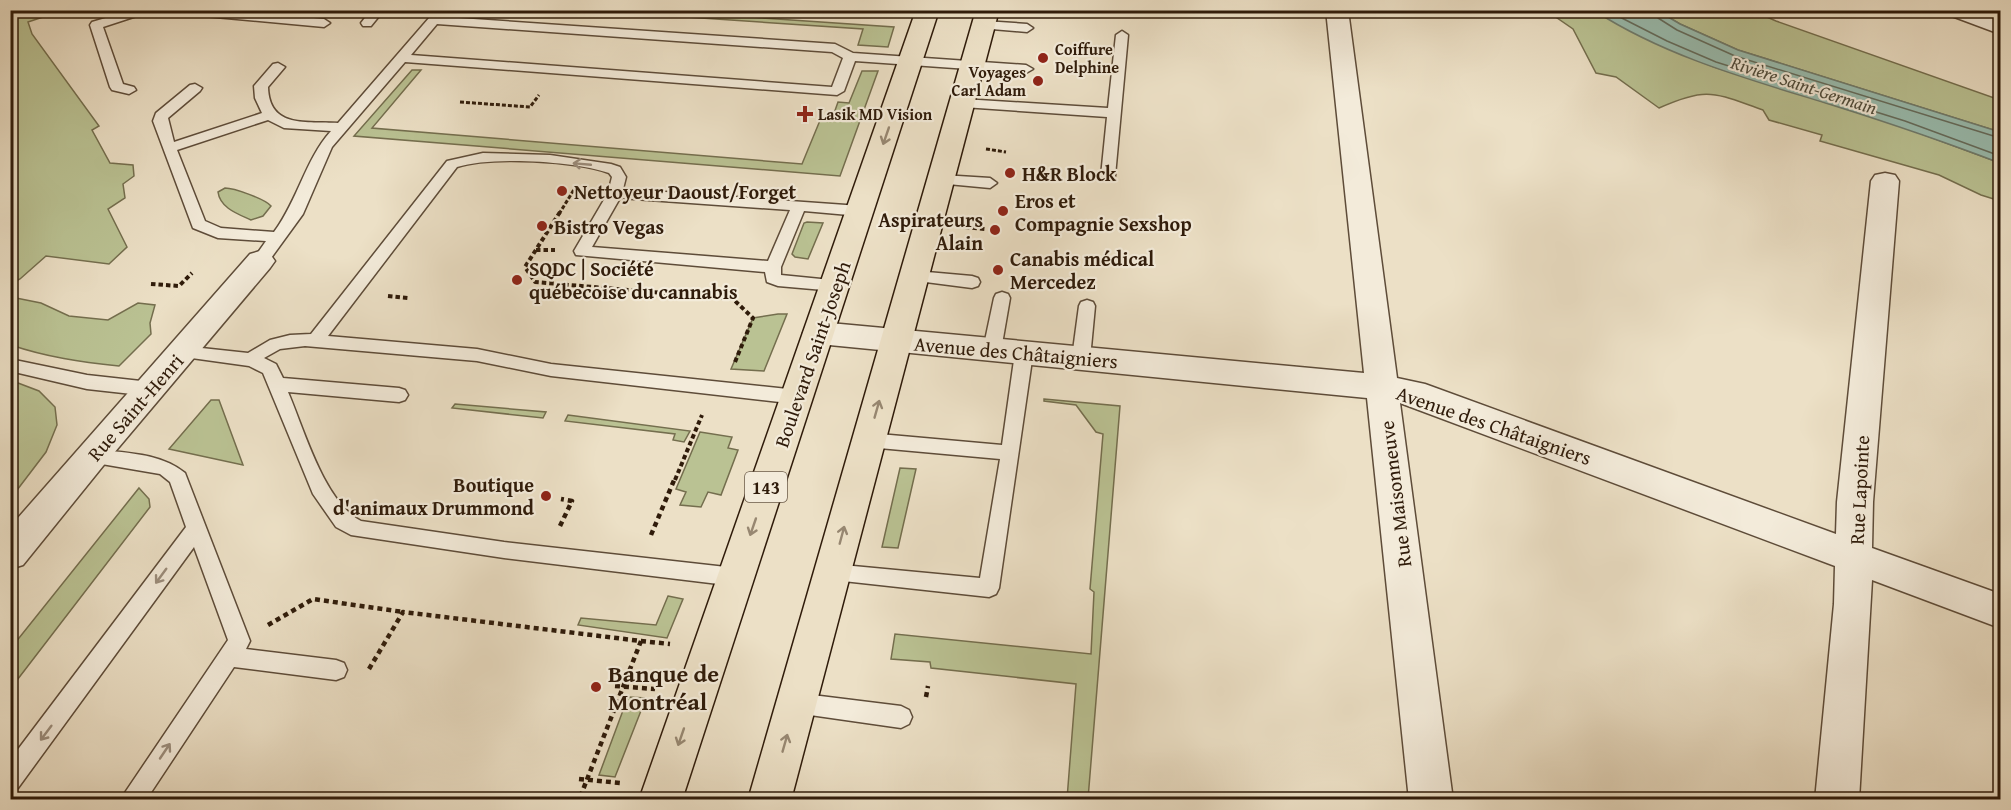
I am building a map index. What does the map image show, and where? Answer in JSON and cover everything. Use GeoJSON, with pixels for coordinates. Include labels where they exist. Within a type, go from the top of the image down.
{"type":"FeatureCollection","features":[{"type":"Feature","properties":{"kind":"main road","name":"Boulevard Saint-Joseph"},"geometry":{"type":"LineString","coordinates":[[660,800],[928,10]]}},
{"type":"Feature","properties":{"kind":"main road"},"geometry":{"type":"LineString","coordinates":[[769,800],[986,18]]}},
{"type":"Feature","properties":{"kind":"street","name":"Rue Maisonneuve"},"geometry":{"type":"LineString","coordinates":[[1337,10],[1431,800]]}},
{"type":"Feature","properties":{"kind":"street"},"geometry":{"type":"LineString","coordinates":[[1957,10],[2001,27]]}},
{"type":"Feature","properties":{"kind":"street","name":"Rue Lapointe"},"geometry":{"type":"LineString","coordinates":[[1838,800],[1855,558],[1855,502],[1885,181]]}},
{"type":"Feature","properties":{"kind":"street","name":"Rue Saint-Henri"},"geometry":{"type":"LineString","coordinates":[[10,554],[91,456],[270,249]]}},
{"type":"Feature","properties":{"kind":"street","name":"Avenue des Châtaigniers"},"geometry":{"type":"LineString","coordinates":[[819,333],[1383,387],[1413,393],[2001,611]]}},
{"type":"Feature","properties":{"kind":"lane"},"geometry":{"type":"LineString","coordinates":[[129,90],[117,87],[96,25],[149,10]]}},
{"type":"Feature","properties":{"kind":"lane"},"geometry":{"type":"LineString","coordinates":[[182,10],[324,23]]}},
{"type":"Feature","properties":{"kind":"lane"},"geometry":{"type":"LineString","coordinates":[[367,22],[378,10]]}},
{"type":"Feature","properties":{"kind":"lane"},"geometry":{"type":"LineString","coordinates":[[195,88],[161,116],[160,121],[198,224],[218,233],[270,249],[297,208],[325,146],[439,15],[835,48],[850,57],[1026,69]]}},
{"type":"Feature","properties":{"kind":"lane"},"geometry":{"type":"LineString","coordinates":[[986,18],[1027,28]]}},
{"type":"Feature","properties":{"kind":"lane"},"geometry":{"type":"LineString","coordinates":[[1108,176],[1122,35]]}},
{"type":"Feature","properties":{"kind":"lane"},"geometry":{"type":"LineString","coordinates":[[402,58],[837,91],[850,57]]}},
{"type":"Feature","properties":{"kind":"lane"},"geometry":{"type":"LineString","coordinates":[[278,67],[261,86],[269,115],[284,124],[341,127]]}},
{"type":"Feature","properties":{"kind":"lane"},"geometry":{"type":"LineString","coordinates":[[963,103],[1114,113]]}},
{"type":"Feature","properties":{"kind":"lane"},"geometry":{"type":"LineString","coordinates":[[169,148],[269,115]]}},
{"type":"Feature","properties":{"kind":"lane"},"geometry":{"type":"LineString","coordinates":[[315,342],[448,170],[459,161],[482,156],[594,165],[615,170],[619,183],[615,193],[582,250],[773,267]]}},
{"type":"Feature","properties":{"kind":"lane"},"geometry":{"type":"LineString","coordinates":[[942,180],[990,183]]}},
{"type":"Feature","properties":{"kind":"lane"},"geometry":{"type":"LineString","coordinates":[[615,193],[860,211]]}},
{"type":"Feature","properties":{"kind":"lane"},"geometry":{"type":"LineString","coordinates":[[799,206],[773,267],[773,278],[835,285]]}},
{"type":"Feature","properties":{"kind":"lane"},"geometry":{"type":"LineString","coordinates":[[916,276],[972,282]]}},
{"type":"Feature","properties":{"kind":"lane"},"geometry":{"type":"LineString","coordinates":[[992,350],[1002,298]]}},
{"type":"Feature","properties":{"kind":"lane"},"geometry":{"type":"LineString","coordinates":[[1081,358],[1087,306]]}},
{"type":"Feature","properties":{"kind":"lane"},"geometry":{"type":"LineString","coordinates":[[252,360],[268,346],[283,341],[315,342],[477,356],[551,370],[797,397]]}},
{"type":"Feature","properties":{"kind":"lane"},"geometry":{"type":"LineString","coordinates":[[183,352],[252,360],[270,369],[321,489],[343,521],[358,529],[504,550],[735,578]]}},
{"type":"Feature","properties":{"kind":"lane"},"geometry":{"type":"LineString","coordinates":[[832,573],[989,588],[1024,353]]}},
{"type":"Feature","properties":{"kind":"lane"},"geometry":{"type":"LineString","coordinates":[[10,365],[87,382],[150,389]]}},
{"type":"Feature","properties":{"kind":"lane"},"geometry":{"type":"LineString","coordinates":[[276,384],[399,395]]}},
{"type":"Feature","properties":{"kind":"lane"},"geometry":{"type":"LineString","coordinates":[[868,440],[1010,453]]}},
{"type":"Feature","properties":{"kind":"lane"},"geometry":{"type":"LineString","coordinates":[[91,456],[158,465],[178,478],[234,649]]}},
{"type":"Feature","properties":{"kind":"lane"},"geometry":{"type":"LineString","coordinates":[[10,780],[196,529]]}},
{"type":"Feature","properties":{"kind":"lane"},"geometry":{"type":"LineString","coordinates":[[234,649],[336,670]]}},
{"type":"Feature","properties":{"kind":"lane"},"geometry":{"type":"LineString","coordinates":[[132,800],[234,649]]}},
{"type":"Feature","properties":{"kind":"lane"},"geometry":{"type":"LineString","coordinates":[[796,703],[901,717]]}},
{"type":"Feature","properties":{"kind":"path"},"geometry":{"type":"LineString","coordinates":[[460,102],[521,106]]}},
{"type":"Feature","properties":{"kind":"path"},"geometry":{"type":"LineString","coordinates":[[985,149],[1006,152]]}},
{"type":"Feature","properties":{"kind":"path"},"geometry":{"type":"LineString","coordinates":[[955,227],[985,229]]}},
{"type":"Feature","properties":{"kind":"path"},"geometry":{"type":"LineString","coordinates":[[151,284],[179,286],[192,273]]}},
{"type":"Feature","properties":{"kind":"path"},"geometry":{"type":"LineString","coordinates":[[664,503],[695,431]]}},
{"type":"Feature","properties":{"kind":"path"},"geometry":{"type":"LineString","coordinates":[[234,649],[313,599],[672,644]]}},
{"type":"Feature","properties":{"kind":"path"},"geometry":{"type":"LineString","coordinates":[[370,669],[404,612]]}},
{"type":"Feature","properties":{"kind":"path"},"geometry":{"type":"LineString","coordinates":[[579,800],[641,641]]}},
{"type":"Feature","properties":{"kind":"path"},"geometry":{"type":"LineString","coordinates":[[615,686],[656,689]]}},
{"type":"Feature","properties":{"kind":"path"},"geometry":{"type":"LineString","coordinates":[[579,779],[621,783]]}},
{"type":"Feature","properties":{"kind":"green space"},"geometry":{"type":"Polygon","coordinates":[[[11,10],[61,11],[28,22],[32,34],[99,126],[92,130],[110,163],[133,165],[134,176],[123,184],[125,198],[108,209],[127,247],[109,264],[46,256],[11,284],[11,10]]]}},
{"type":"Feature","properties":{"kind":"green space"},"geometry":{"type":"Polygon","coordinates":[[[597,11],[661,11],[894,27],[888,47],[858,45],[863,29],[597,11]]]}},
{"type":"Feature","properties":{"kind":"green space"},"geometry":{"type":"Polygon","coordinates":[[[1547,11],[1595,11],[1665,47],[1714,67],[1903,127],[2000,163],[2000,201],[1981,195],[1939,175],[1820,141],[1822,135],[1769,120],[1763,110],[1733,99],[1701,94],[1659,108],[1616,77],[1596,73],[1573,29],[1547,11]]]}},
{"type":"Feature","properties":{"kind":"green space"},"geometry":{"type":"Polygon","coordinates":[[[1658,11],[1753,11],[2000,100],[2000,132],[1738,50],[1680,24],[1658,11]]]}},
{"type":"Feature","properties":{"kind":"green space"},"geometry":{"type":"Polygon","coordinates":[[[412,70],[421,70],[372,128],[802,164],[821,118],[832,119],[838,102],[849,103],[862,71],[878,71],[840,176],[354,136],[412,70]]]}},
{"type":"Feature","properties":{"kind":"green space"},"geometry":{"type":"Polygon","coordinates":[[[225,188],[249,194],[271,206],[263,216],[251,220],[230,210],[222,202],[218,192],[225,188]]]}},
{"type":"Feature","properties":{"kind":"green space"},"geometry":{"type":"Polygon","coordinates":[[[804,223],[823,223],[808,259],[795,257],[792,254],[804,223]]]}},
{"type":"Feature","properties":{"kind":"green space"},"geometry":{"type":"Polygon","coordinates":[[[11,297],[41,303],[69,316],[108,320],[138,303],[155,305],[150,323],[151,334],[119,366],[37,353],[11,345],[11,297]]]}},
{"type":"Feature","properties":{"kind":"green space"},"geometry":{"type":"Polygon","coordinates":[[[787,314],[764,371],[731,369],[753,318],[787,314]]]}},
{"type":"Feature","properties":{"kind":"green space"},"geometry":{"type":"Polygon","coordinates":[[[18,383],[39,391],[55,407],[57,425],[46,452],[11,498],[11,391],[18,383]]]}},
{"type":"Feature","properties":{"kind":"green space"},"geometry":{"type":"Polygon","coordinates":[[[1044,399],[1120,406],[1088,799],[1067,799],[1076,684],[931,668],[930,662],[891,659],[895,634],[1091,654],[1094,592],[1090,589],[1103,434],[1096,432],[1076,405],[1044,401],[1044,399]]]}},
{"type":"Feature","properties":{"kind":"green space"},"geometry":{"type":"Polygon","coordinates":[[[211,400],[219,400],[243,465],[169,449],[211,400]]]}},
{"type":"Feature","properties":{"kind":"green space"},"geometry":{"type":"Polygon","coordinates":[[[455,404],[546,412],[543,418],[452,408],[455,404]]]}},
{"type":"Feature","properties":{"kind":"green space"},"geometry":{"type":"Polygon","coordinates":[[[568,415],[690,431],[684,442],[673,440],[675,434],[565,421],[568,415]]]}},
{"type":"Feature","properties":{"kind":"green space"},"geometry":{"type":"Polygon","coordinates":[[[700,432],[732,437],[728,448],[738,450],[721,495],[708,492],[701,507],[680,505],[686,492],[676,489],[700,432]]]}},
{"type":"Feature","properties":{"kind":"green space"},"geometry":{"type":"Polygon","coordinates":[[[900,468],[916,469],[898,548],[882,547],[900,468]]]}},
{"type":"Feature","properties":{"kind":"green space"},"geometry":{"type":"Polygon","coordinates":[[[139,488],[149,499],[150,507],[11,688],[11,648],[139,488]]]}},
{"type":"Feature","properties":{"kind":"green space"},"geometry":{"type":"Polygon","coordinates":[[[668,596],[683,599],[667,638],[578,625],[581,618],[656,625],[668,596]]]}},
{"type":"Feature","properties":{"kind":"green space"},"geometry":{"type":"Polygon","coordinates":[[[628,697],[646,698],[615,777],[599,775],[628,697]]]}},
{"type":"Feature","properties":{"kind":"water","name":"Rivière Saint-Germain"},"geometry":{"type":"Polygon","coordinates":[[[1595,11],[1658,11],[1680,24],[1738,50],[2000,132],[2000,163],[1896,126],[1710,66],[1651,42],[1595,11]]]}},
{"type":"Feature","properties":{"kind":"place","name":"Coiffure Delphine"},"geometry":{"type":"Point","coordinates":[1043,58]}},
{"type":"Feature","properties":{"kind":"place","name":"Voyages Carl Adam"},"geometry":{"type":"Point","coordinates":[1038,81]}},
{"type":"Feature","properties":{"kind":"place","name":"Lasik MD Vision"},"geometry":{"type":"Point","coordinates":[805,114]}},
{"type":"Feature","properties":{"kind":"place","name":"H&R Block"},"geometry":{"type":"Point","coordinates":[1010,173]}},
{"type":"Feature","properties":{"kind":"place","name":"Nettoyeur Daoust/Forget"},"geometry":{"type":"Point","coordinates":[562,191]}},
{"type":"Feature","properties":{"kind":"place","name":"Eros et Compagnie Sexshop"},"geometry":{"type":"Point","coordinates":[1003,211]}},
{"type":"Feature","properties":{"kind":"place","name":"Bistro Vegas"},"geometry":{"type":"Point","coordinates":[542,226]}},
{"type":"Feature","properties":{"kind":"place","name":"Aspirateurs Alain"},"geometry":{"type":"Point","coordinates":[995,230]}},
{"type":"Feature","properties":{"kind":"place","name":"Canabis médical Mercedez"},"geometry":{"type":"Point","coordinates":[998,270]}},
{"type":"Feature","properties":{"kind":"place","name":"SQDC | Société québecoise du cannabis"},"geometry":{"type":"Point","coordinates":[517,280]}},
{"type":"Feature","properties":{"kind":"place","name":"Boutique d'animaux Drummond"},"geometry":{"type":"Point","coordinates":[546,496]}},
{"type":"Feature","properties":{"kind":"place","name":"Banque de Montréal"},"geometry":{"type":"Point","coordinates":[596,687]}}]}
